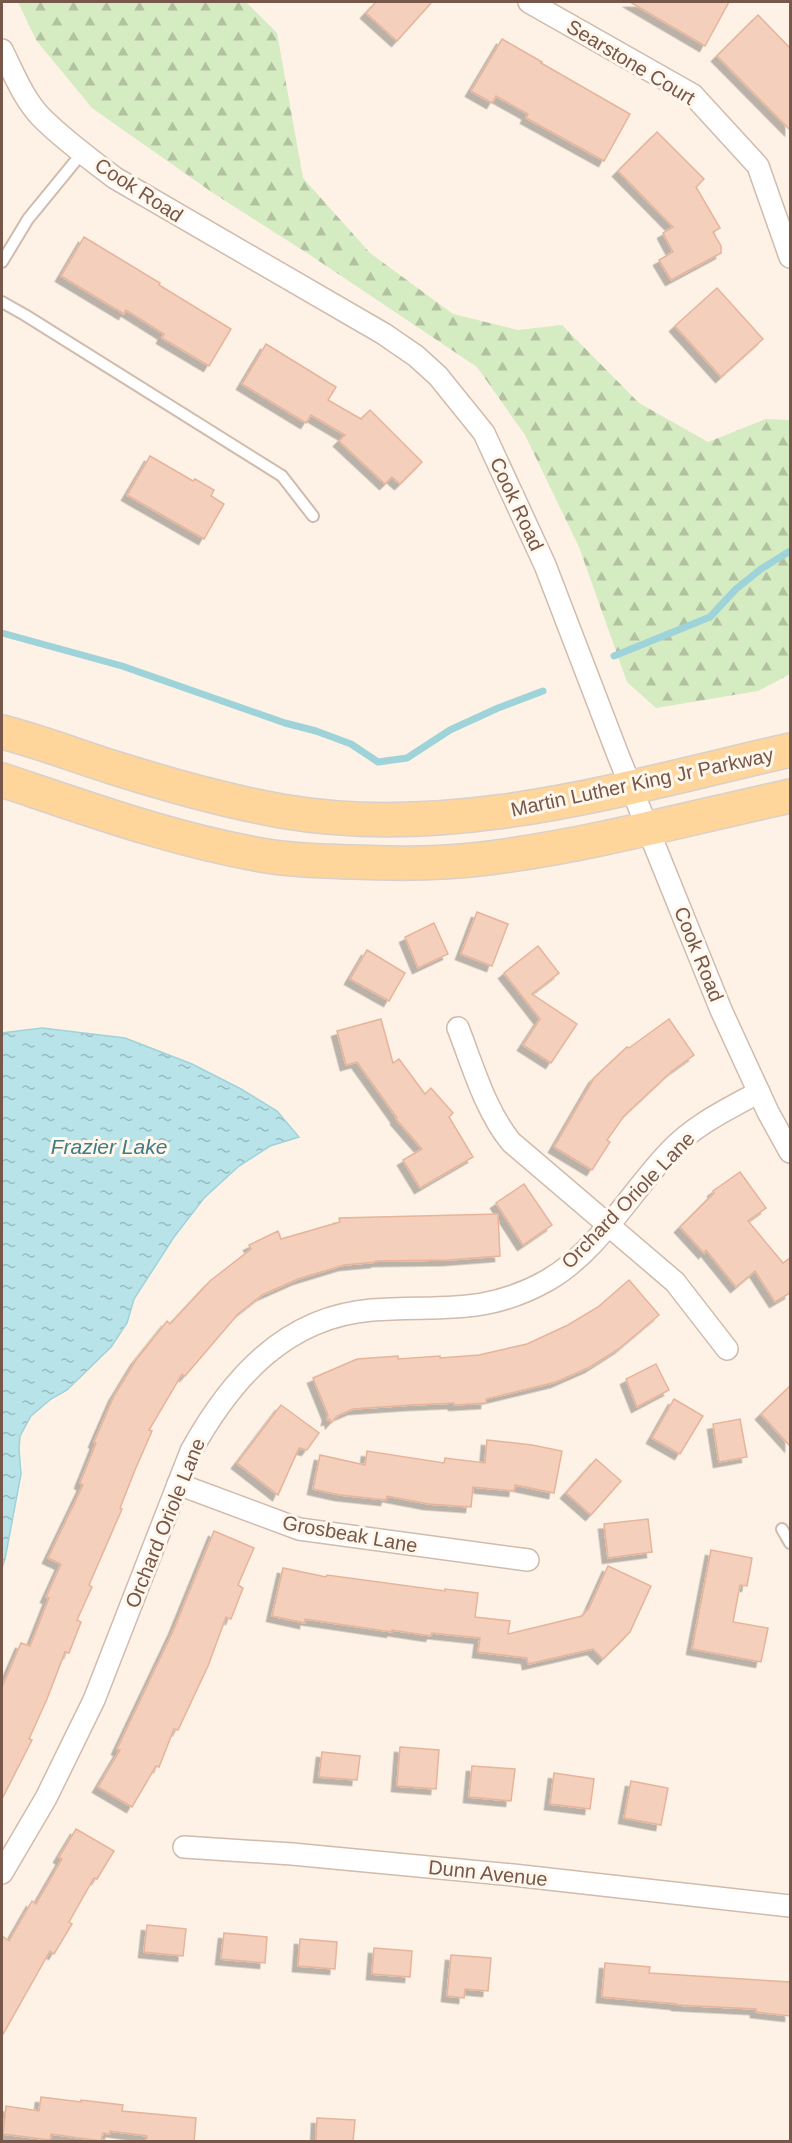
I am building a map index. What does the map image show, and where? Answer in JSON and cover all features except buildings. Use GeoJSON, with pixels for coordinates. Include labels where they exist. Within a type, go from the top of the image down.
{"type":"FeatureCollection","features":[{"type":"Feature","properties":{"kind":"main road","name":"Martin Luther King Jr Parkway"},"geometry":{"type":"LineString","coordinates":[[2,732],[219,799],[283,811],[354,819],[418,820],[485,815],[563,803],[790,750]]}},
{"type":"Feature","properties":{"kind":"main road"},"geometry":{"type":"LineString","coordinates":[[2,780],[152,829],[215,846],[269,857],[391,864],[487,858],[552,849],[790,796]]}},
{"type":"Feature","properties":{"kind":"street","name":"Searstone Court"},"geometry":{"type":"LineString","coordinates":[[529,2],[693,95],[758,166],[790,256]]}},
{"type":"Feature","properties":{"kind":"street","name":"Cook Road"},"geometry":{"type":"LineString","coordinates":[[2,50],[20,85],[41,117],[82,153],[115,178],[170,212],[384,334],[416,356],[438,376],[484,433],[545,565],[647,828],[721,1010],[790,1152]]}},
{"type":"Feature","properties":{"kind":"street"},"geometry":{"type":"LineString","coordinates":[[458,1028],[500,1128],[512,1142],[675,1282],[727,1349]]}},
{"type":"Feature","properties":{"kind":"street","name":"Orchard Oriole Lane"},"geometry":{"type":"LineString","coordinates":[[2,1873],[46,1798],[94,1700],[191,1451],[205,1426],[240,1379],[266,1353],[293,1334],[321,1321],[372,1310],[467,1308],[494,1303],[523,1293],[550,1279],[574,1260],[608,1225],[682,1139],[708,1119],[759,1092]]}},
{"type":"Feature","properties":{"kind":"street","name":"Grosbeak Lane"},"geometry":{"type":"LineString","coordinates":[[178,1484],[299,1529],[528,1560]]}},
{"type":"Feature","properties":{"kind":"street","name":"Dunn Avenue"},"geometry":{"type":"LineString","coordinates":[[184,1847],[292,1854],[513,1875],[790,1906]]}},
{"type":"Feature","properties":{"kind":"lane"},"geometry":{"type":"LineString","coordinates":[[2,262],[28,219],[82,153]]}},
{"type":"Feature","properties":{"kind":"lane"},"geometry":{"type":"LineString","coordinates":[[2,302],[282,476],[313,516]]}},
{"type":"Feature","properties":{"kind":"lane"},"geometry":{"type":"LineString","coordinates":[[782,1530],[790,1543]]}},
{"type":"Feature","properties":{"kind":"green space"},"geometry":{"type":"Polygon","coordinates":[[[18,2],[246,2],[277,33],[303,178],[370,253],[453,314],[518,330],[562,325],[639,403],[708,442],[766,419],[790,420],[790,674],[758,691],[656,708],[627,682],[579,547],[525,435],[477,367],[213,193],[92,108],[36,40],[18,2]]]}},
{"type":"Feature","properties":{"kind":"water","name":"Frazier Lake"},"geometry":{"type":"Polygon","coordinates":[[[42,1028],[125,1038],[192,1064],[241,1089],[277,1111],[299,1137],[270,1146],[239,1166],[204,1198],[174,1237],[134,1299],[127,1323],[111,1347],[67,1390],[51,1399],[31,1416],[20,1436],[21,1474],[2,1568],[2,1033],[42,1028]]]}},
{"type":"Feature","properties":{"kind":"waterway"},"geometry":{"type":"LineString","coordinates":[[614,656],[710,617],[736,589],[761,569],[790,551]]}},
{"type":"Feature","properties":{"kind":"waterway"},"geometry":{"type":"LineString","coordinates":[[2,633],[122,666],[285,723],[316,731],[351,744],[378,762],[407,758],[450,730],[543,691]]}}]}
